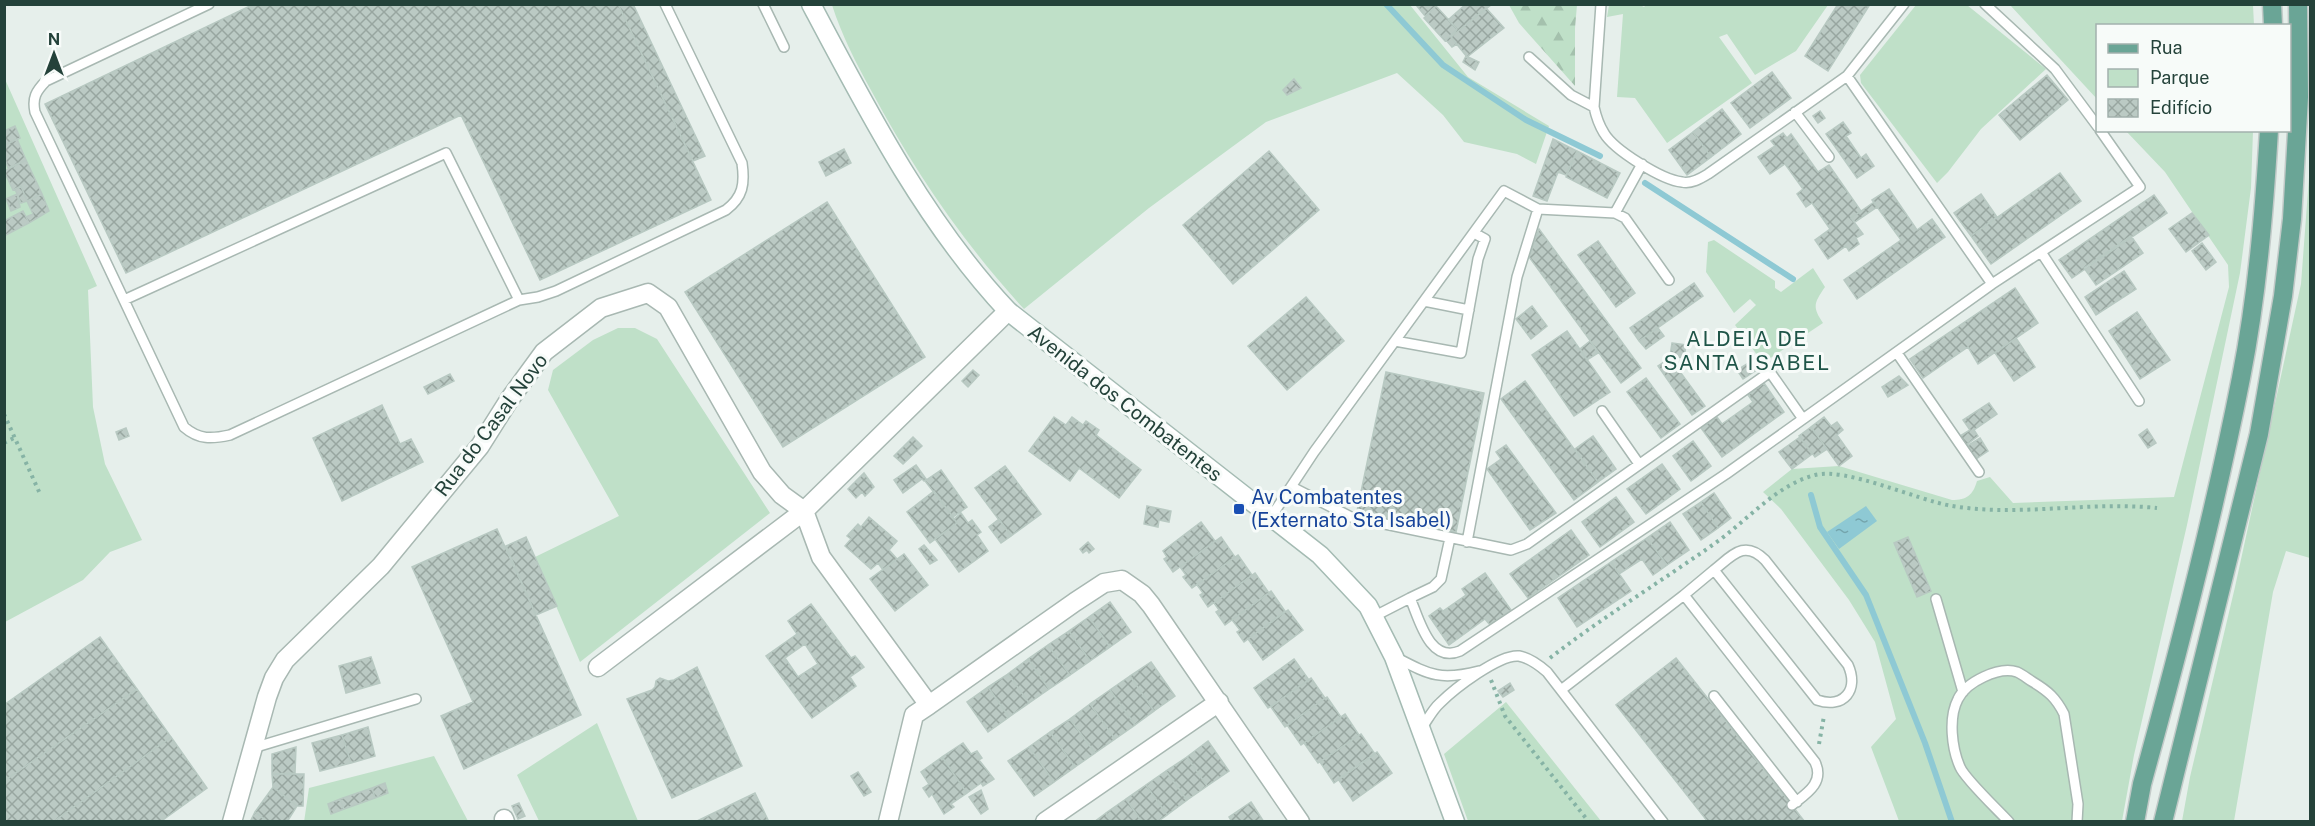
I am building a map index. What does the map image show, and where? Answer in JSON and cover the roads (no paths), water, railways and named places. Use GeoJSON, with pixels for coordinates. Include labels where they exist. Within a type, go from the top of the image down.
{"type":"FeatureCollection","features":[{"type":"Feature","properties":{"kind":"main road"},"geometry":{"type":"LineString","coordinates":[[2272,4],[2273,24]]}},
{"type":"Feature","properties":{"kind":"main road"},"geometry":{"type":"LineString","coordinates":[[2163,822],[2259,434],[2283,296],[2292,219],[2299,97],[2298,4]]}},
{"type":"Feature","properties":{"kind":"main road"},"geometry":{"type":"LineString","coordinates":[[2135,822],[2142,784],[2202,548],[2241,378],[2261,245],[2269,132]]}},
{"type":"Feature","properties":{"kind":"street","name":"Avenida dos Combatentes"},"geometry":{"type":"LineString","coordinates":[[811,4],[850,77],[918,192],[975,274],[1008,311],[1320,555],[1368,606],[1394,657],[1455,822]]}},
{"type":"Feature","properties":{"kind":"street","name":"Rua do Casal Novo"},"geometry":{"type":"LineString","coordinates":[[232,822],[267,698],[274,678],[285,660],[388,557],[480,446],[509,399],[544,352],[601,308],[648,293],[668,307],[762,472],[782,495],[804,510]]}},
{"type":"Feature","properties":{"kind":"street"},"geometry":{"type":"LineString","coordinates":[[598,667],[804,510],[1008,311]]}},
{"type":"Feature","properties":{"kind":"street"},"geometry":{"type":"LineString","coordinates":[[804,510],[820,557],[929,705]]}},
{"type":"Feature","properties":{"kind":"street"},"geometry":{"type":"LineString","coordinates":[[888,822],[914,715],[1104,583],[1122,580],[1142,594],[1151,605],[1300,822]]}},
{"type":"Feature","properties":{"kind":"street"},"geometry":{"type":"LineString","coordinates":[[1045,822],[1219,702]]}},
{"type":"Feature","properties":{"kind":"lane"},"geometry":{"type":"LineString","coordinates":[[209,4],[46,81],[34,96],[35,112],[184,428],[193,435],[204,438],[230,435],[246,429],[519,300],[556,291],[726,210],[737,201],[742,192],[744,178],[742,163],[665,4]]}},
{"type":"Feature","properties":{"kind":"lane"},"geometry":{"type":"LineString","coordinates":[[763,4],[783,47]]}},
{"type":"Feature","properties":{"kind":"lane"},"geometry":{"type":"LineString","coordinates":[[1601,4],[1594,107],[1604,134],[1624,154],[1683,183],[1700,179],[1847,76],[1904,4]]}},
{"type":"Feature","properties":{"kind":"lane"},"geometry":{"type":"LineString","coordinates":[[1985,4],[2055,69],[2096,126]]}},
{"type":"Feature","properties":{"kind":"lane"},"geometry":{"type":"LineString","coordinates":[[1529,57],[1571,95],[1594,107]]}},
{"type":"Feature","properties":{"kind":"lane"},"geometry":{"type":"LineString","coordinates":[[1847,76],[1992,284]]}},
{"type":"Feature","properties":{"kind":"lane"},"geometry":{"type":"LineString","coordinates":[[1795,112],[1829,158]]}},
{"type":"Feature","properties":{"kind":"lane"},"geometry":{"type":"LineString","coordinates":[[1410,598],[1431,644],[1445,653],[1460,651],[1726,474],[1992,284],[2140,187],[2101,132]]}},
{"type":"Feature","properties":{"kind":"lane"},"geometry":{"type":"LineString","coordinates":[[124,300],[446,153],[519,300]]}},
{"type":"Feature","properties":{"kind":"lane"},"geometry":{"type":"LineString","coordinates":[[1615,213],[1642,164]]}},
{"type":"Feature","properties":{"kind":"lane"},"geometry":{"type":"LineString","coordinates":[[1271,517],[1314,452],[1504,191],[1538,209],[1615,213],[1625,218],[1669,280]]}},
{"type":"Feature","properties":{"kind":"lane"},"geometry":{"type":"LineString","coordinates":[[1467,542],[1516,277],[1538,209]]}},
{"type":"Feature","properties":{"kind":"lane"},"geometry":{"type":"LineString","coordinates":[[1395,341],[1461,353],[1478,259],[1485,240],[1474,233]]}},
{"type":"Feature","properties":{"kind":"lane"},"geometry":{"type":"LineString","coordinates":[[2041,252],[2139,401]]}},
{"type":"Feature","properties":{"kind":"lane"},"geometry":{"type":"LineString","coordinates":[[1424,301],[1469,310]]}},
{"type":"Feature","properties":{"kind":"lane"},"geometry":{"type":"LineString","coordinates":[[1897,352],[1979,472]]}},
{"type":"Feature","properties":{"kind":"lane"},"geometry":{"type":"LineString","coordinates":[[1292,487],[1351,517],[1503,549],[1519,547],[1770,372],[1803,419]]}},
{"type":"Feature","properties":{"kind":"lane"},"geometry":{"type":"LineString","coordinates":[[1602,411],[1639,464]]}},
{"type":"Feature","properties":{"kind":"lane"},"geometry":{"type":"LineString","coordinates":[[1373,617],[1438,583],[1441,579],[1450,538]]}},
{"type":"Feature","properties":{"kind":"lane"},"geometry":{"type":"LineString","coordinates":[[1561,690],[1737,551],[1747,550],[1757,551],[1765,560],[1848,665],[1852,674],[1851,691],[1834,703],[1817,700],[1714,570]]}},
{"type":"Feature","properties":{"kind":"lane"},"geometry":{"type":"LineString","coordinates":[[1684,595],[1815,762],[1819,777],[1814,787],[1794,803],[1714,696]]}},
{"type":"Feature","properties":{"kind":"lane"},"geometry":{"type":"LineString","coordinates":[[1936,599],[1963,692]]}},
{"type":"Feature","properties":{"kind":"lane"},"geometry":{"type":"LineString","coordinates":[[1420,730],[1438,705],[1502,658],[1518,656],[1540,665],[1663,822]]}},
{"type":"Feature","properties":{"kind":"lane"},"geometry":{"type":"LineString","coordinates":[[1394,657],[1420,670],[1445,677],[1487,669]]}},
{"type":"Feature","properties":{"kind":"lane"},"geometry":{"type":"LineString","coordinates":[[2009,822],[1961,769],[1955,752],[1953,731],[1957,700],[1963,692],[1982,678],[2001,672],[2017,672],[2048,691],[2058,701],[2064,714],[2078,804],[2077,822]]}},
{"type":"Feature","properties":{"kind":"lane"},"geometry":{"type":"LineString","coordinates":[[253,748],[416,699]]}},
{"type":"Feature","properties":{"kind":"water"},"geometry":{"type":"Polygon","coordinates":[[[1866,506],[1877,521],[1839,549],[1827,532],[1866,506]]]}},
{"type":"Feature","properties":{"kind":"waterway"},"geometry":{"type":"LineString","coordinates":[[1386,4],[1443,65],[1526,120],[1600,156]]}},
{"type":"Feature","properties":{"kind":"waterway"},"geometry":{"type":"LineString","coordinates":[[1645,183],[1793,279]]}},
{"type":"Feature","properties":{"kind":"waterway"},"geometry":{"type":"LineString","coordinates":[[1811,495],[1820,527],[1866,595],[1925,743],[1952,822]]}},
{"type":"Feature","properties":{"kind":"place","name":"Av Combatentes (Externato Sta Isabel)"},"geometry":{"type":"Point","coordinates":[1239,509]}},
{"type":"Feature","properties":{"kind":"district","name":"ALDEIA DE SANTA ISABEL"},"geometry":{"type":"Point","coordinates":[1747,350]}}]}
